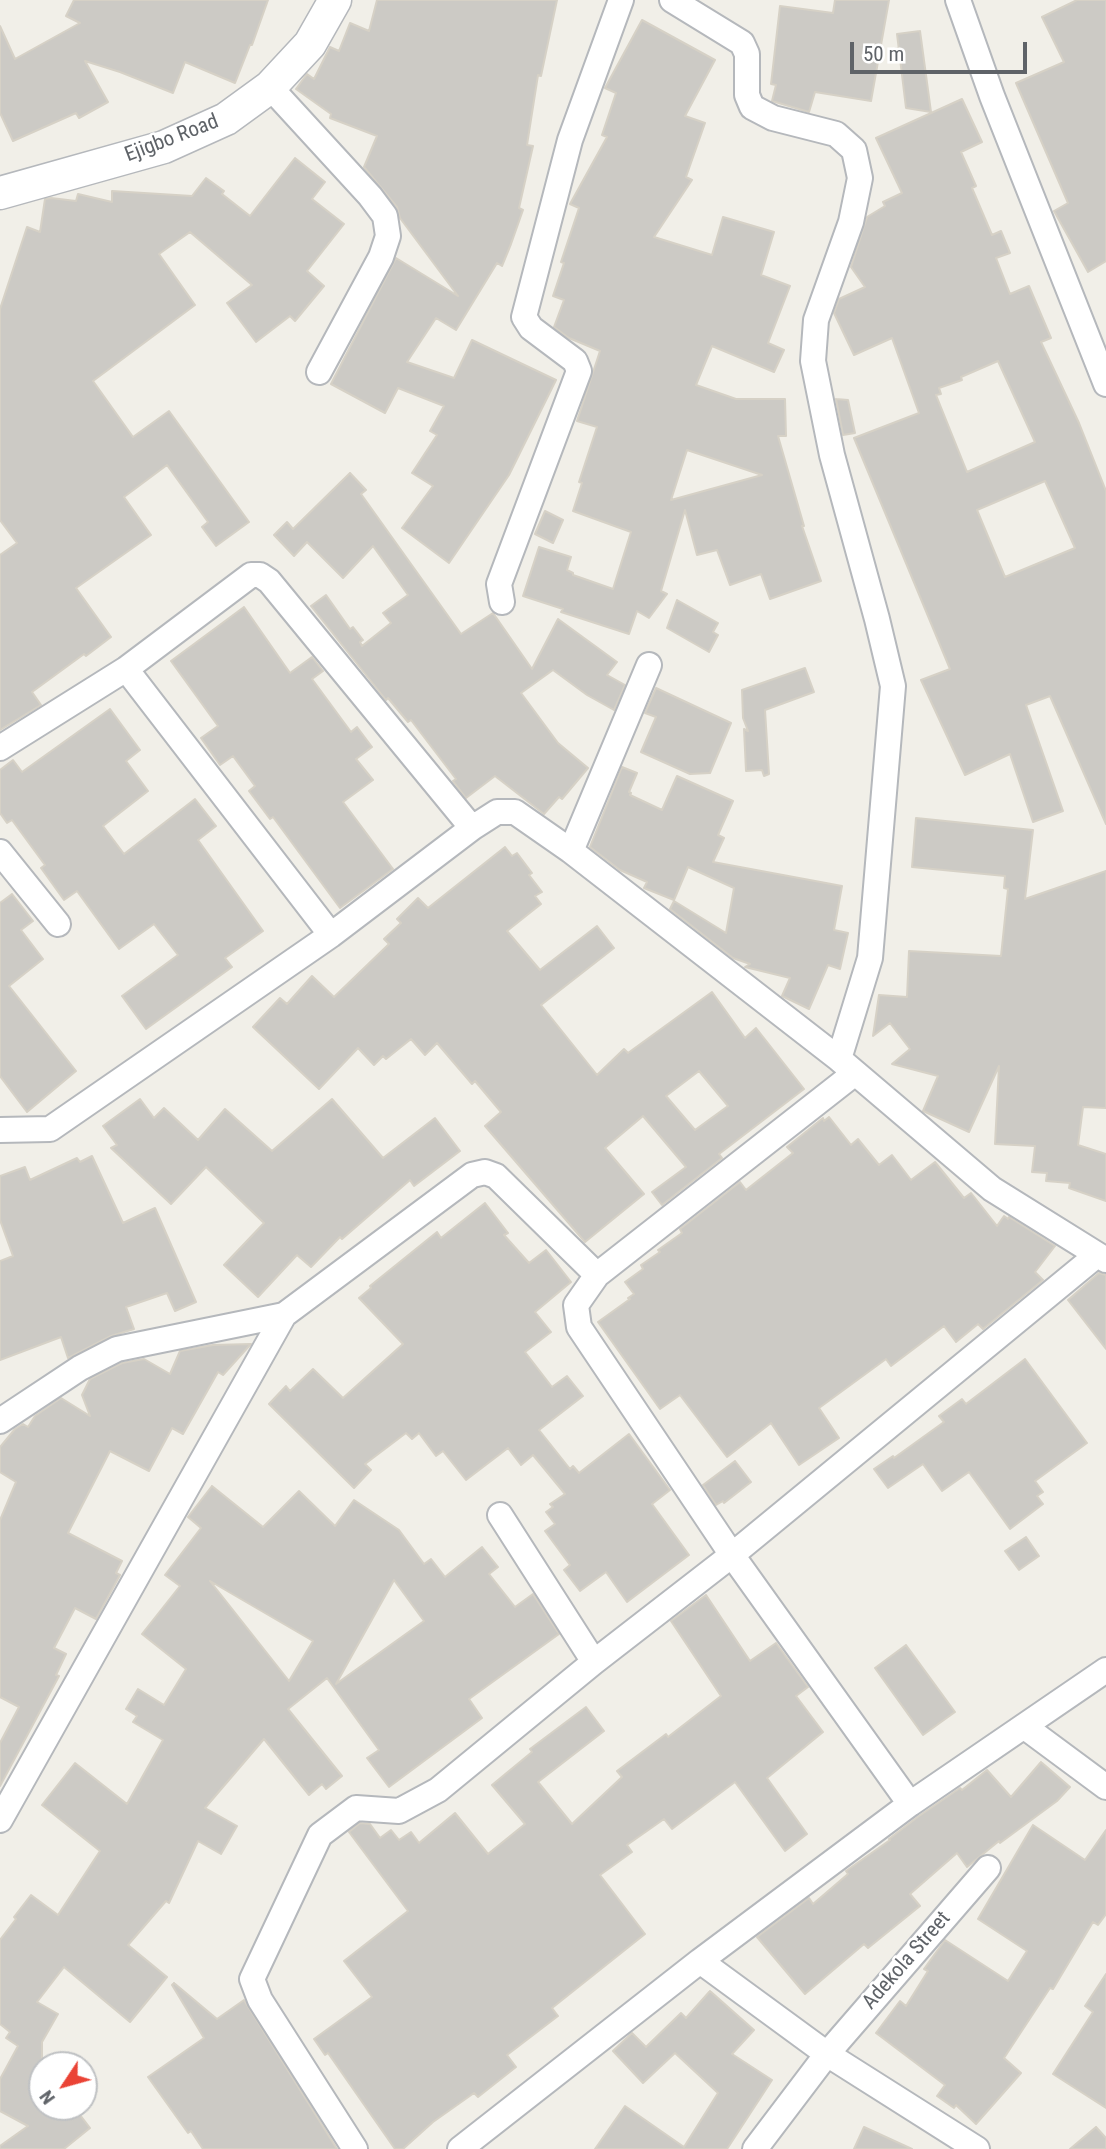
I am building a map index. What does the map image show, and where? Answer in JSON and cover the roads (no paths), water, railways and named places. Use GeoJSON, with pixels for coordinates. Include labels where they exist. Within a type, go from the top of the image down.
{"type":"FeatureCollection","features":[{"type":"Feature","properties":{"kind":"street","name":"Ejigbo Road"},"geometry":{"type":"LineString","coordinates":[[0,193],[164,147],[226,119],[270,87],[310,44],[335,0]]}},
{"type":"Feature","properties":{"kind":"street"},"geometry":{"type":"LineString","coordinates":[[502,602],[499,584],[579,371],[575,361],[531,328],[524,317],[570,140],[621,0]]}},
{"type":"Feature","properties":{"kind":"street"},"geometry":{"type":"LineString","coordinates":[[672,0],[742,43],[747,54],[747,95],[752,107],[773,118],[836,134],[854,150],[860,178],[851,222],[816,320],[813,361],[832,455],[893,686],[870,958],[847,1066],[597,1275],[576,1305],[579,1327],[732,1555],[910,1804]]}},
{"type":"Feature","properties":{"kind":"street"},"geometry":{"type":"LineString","coordinates":[[958,0],[992,96],[1106,384]]}},
{"type":"Feature","properties":{"kind":"street"},"geometry":{"type":"LineString","coordinates":[[270,87],[370,195],[385,216],[388,236],[381,257],[319,372]]}},
{"type":"Feature","properties":{"kind":"street"},"geometry":{"type":"LineString","coordinates":[[0,748],[126,669],[251,575],[260,575],[269,581],[472,828]]}},
{"type":"Feature","properties":{"kind":"street"},"geometry":{"type":"LineString","coordinates":[[572,851],[649,665]]}},
{"type":"Feature","properties":{"kind":"street"},"geometry":{"type":"LineString","coordinates":[[126,669],[331,935]]}},
{"type":"Feature","properties":{"kind":"street"},"geometry":{"type":"LineString","coordinates":[[0,1130],[50,1129],[331,935],[472,828],[497,812],[515,812],[572,851],[847,1066],[992,1189],[1102,1257],[732,1555],[594,1662],[438,1790],[398,1811],[356,1808],[320,1835],[252,1979],[260,2000],[355,2149]]}},
{"type":"Feature","properties":{"kind":"street"},"geometry":{"type":"LineString","coordinates":[[0,852],[58,924]]}},
{"type":"Feature","properties":{"kind":"street"},"geometry":{"type":"LineString","coordinates":[[0,1820],[284,1315],[472,1175],[485,1172],[496,1175],[597,1275]]}},
{"type":"Feature","properties":{"kind":"street"},"geometry":{"type":"LineString","coordinates":[[0,1421],[80,1368],[117,1349],[284,1315]]}},
{"type":"Feature","properties":{"kind":"street"},"geometry":{"type":"LineString","coordinates":[[500,1515],[594,1662]]}},
{"type":"Feature","properties":{"kind":"street"},"geometry":{"type":"LineString","coordinates":[[460,2149],[700,1961],[910,1804],[1106,1670]]}},
{"type":"Feature","properties":{"kind":"street"},"geometry":{"type":"LineString","coordinates":[[1025,1727],[1106,1787]]}},
{"type":"Feature","properties":{"kind":"street","name":"Adekola Street"},"geometry":{"type":"LineString","coordinates":[[755,2149],[827,2054],[988,1868]]}},
{"type":"Feature","properties":{"kind":"street"},"geometry":{"type":"LineString","coordinates":[[700,1961],[827,2054],[977,2149]]}}]}
